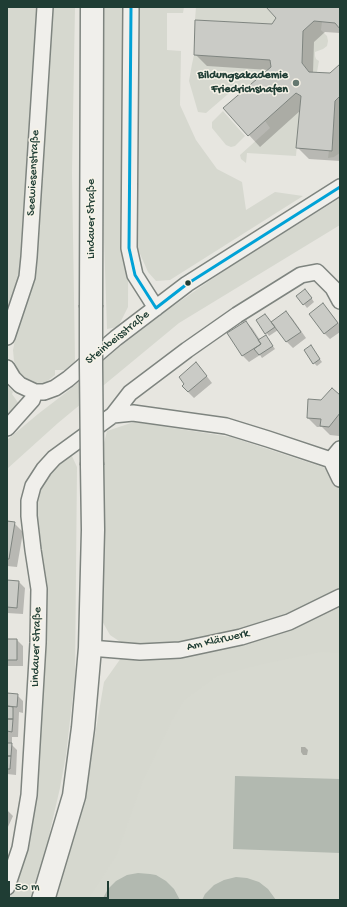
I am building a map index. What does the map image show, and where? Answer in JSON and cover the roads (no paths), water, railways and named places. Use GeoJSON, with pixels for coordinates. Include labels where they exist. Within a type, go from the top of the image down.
{"type":"FeatureCollection","features":[{"type":"Feature","properties":{"kind":"main road","name":"Lindauer Straße"},"geometry":{"type":"LineString","coordinates":[[43,900],[74,796],[83,728],[90,648],[93,530],[91,364],[92,7]]}},
{"type":"Feature","properties":{"kind":"street","name":"Seewiesenstraße"},"geometry":{"type":"LineString","coordinates":[[7,337],[27,277],[45,7]]}},
{"type":"Feature","properties":{"kind":"street"},"geometry":{"type":"LineString","coordinates":[[131,7],[128,248],[135,275],[156,308]]}},
{"type":"Feature","properties":{"kind":"street","name":"Steinbeisstraße"},"geometry":{"type":"LineString","coordinates":[[35,392],[44,392],[62,384],[116,338],[187,284],[340,187]]}},
{"type":"Feature","properties":{"kind":"street","name":"Lindauer Straße"},"geometry":{"type":"LineString","coordinates":[[7,887],[20,848],[29,795],[38,642],[39,589],[29,516],[29,501],[33,486],[44,469],[54,458],[113,415],[130,393],[186,350],[237,315],[301,275],[317,272],[333,288],[340,300]]}},
{"type":"Feature","properties":{"kind":"street"},"geometry":{"type":"LineString","coordinates":[[7,368],[13,378],[20,385],[35,392],[32,400],[7,428]]}},
{"type":"Feature","properties":{"kind":"street"},"geometry":{"type":"LineString","coordinates":[[113,415],[133,413],[226,426],[336,455],[340,479]]}},
{"type":"Feature","properties":{"kind":"street","name":"Am Klärwerk"},"geometry":{"type":"LineString","coordinates":[[90,648],[140,652],[180,650],[241,637],[289,622],[340,597]]}},
{"type":"Feature","properties":{"kind":"place","name":"Bildungsakademie Friedrichshafen"},"geometry":{"type":"Point","coordinates":[296,83]}}]}
